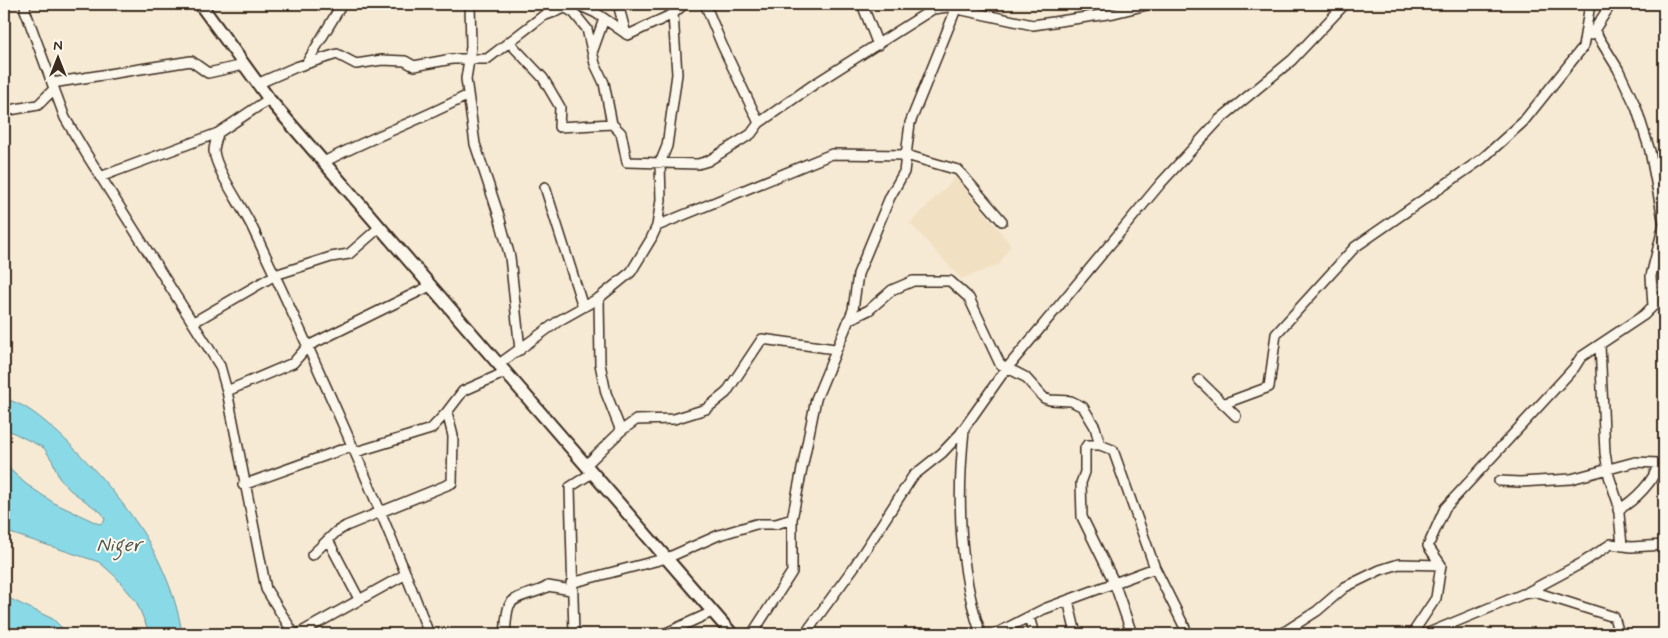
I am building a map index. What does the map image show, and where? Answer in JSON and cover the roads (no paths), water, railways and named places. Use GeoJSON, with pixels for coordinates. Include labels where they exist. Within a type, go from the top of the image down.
{"type":"FeatureCollection","features":[{"type":"Feature","properties":{"kind":"main road"},"geometry":{"type":"LineString","coordinates":[[200,4],[269,99],[732,634]]}},
{"type":"Feature","properties":{"kind":"street"},"geometry":{"type":"LineString","coordinates":[[306,64],[342,4]]}},
{"type":"Feature","properties":{"kind":"street"},"geometry":{"type":"LineString","coordinates":[[470,4],[469,60],[466,79],[475,144],[500,216],[510,257],[520,350]]}},
{"type":"Feature","properties":{"kind":"street"},"geometry":{"type":"LineString","coordinates":[[258,84],[306,64],[337,54],[356,64],[382,60],[404,61],[414,66],[452,59],[487,59],[543,16],[576,4],[628,35],[673,14],[684,4]]}},
{"type":"Feature","properties":{"kind":"street"},"geometry":{"type":"LineString","coordinates":[[618,4],[626,34]]}},
{"type":"Feature","properties":{"kind":"street"},"geometry":{"type":"LineString","coordinates":[[706,4],[718,36],[759,123]]}},
{"type":"Feature","properties":{"kind":"street"},"geometry":{"type":"LineString","coordinates":[[862,4],[878,45]]}},
{"type":"Feature","properties":{"kind":"street"},"geometry":{"type":"LineString","coordinates":[[566,8],[577,16],[587,29],[595,64],[604,83],[612,124],[621,133],[627,162],[703,164],[751,134],[759,123],[933,9],[957,7],[1033,24],[1114,12],[1151,4]]}},
{"type":"Feature","properties":{"kind":"street"},"geometry":{"type":"LineString","coordinates":[[805,634],[854,567],[913,476],[942,453],[964,429],[1007,368],[1161,183],[1219,120],[1292,60],[1345,4]]}},
{"type":"Feature","properties":{"kind":"street"},"geometry":{"type":"LineString","coordinates":[[1582,4],[1588,16]]}},
{"type":"Feature","properties":{"kind":"street"},"geometry":{"type":"LineString","coordinates":[[1583,47],[1590,4]]}},
{"type":"Feature","properties":{"kind":"street"},"geometry":{"type":"LineString","coordinates":[[1223,404],[1269,387],[1276,334],[1321,282],[1355,247],[1482,159],[1523,122],[1583,47],[1611,4]]}},
{"type":"Feature","properties":{"kind":"street"},"geometry":{"type":"LineString","coordinates":[[24,6],[65,118],[100,177],[194,322],[220,366],[266,589],[296,634],[406,574]]}},
{"type":"Feature","properties":{"kind":"street"},"geometry":{"type":"LineString","coordinates":[[752,634],[792,572],[792,519],[816,399],[835,349],[853,310],[858,274],[890,197],[904,172],[910,122],[957,7]]}},
{"type":"Feature","properties":{"kind":"street"},"geometry":{"type":"LineString","coordinates":[[243,484],[354,449],[431,428],[447,412],[463,391],[502,368],[520,350],[560,320],[599,298],[631,272],[657,226],[661,200],[660,163],[667,146],[676,74],[673,14]]}},
{"type":"Feature","properties":{"kind":"street"},"geometry":{"type":"LineString","coordinates":[[592,53],[604,19]]}},
{"type":"Feature","properties":{"kind":"street"},"geometry":{"type":"LineString","coordinates":[[1594,30],[1618,69],[1636,107],[1650,151],[1664,223],[1651,276],[1653,306]]}},
{"type":"Feature","properties":{"kind":"street"},"geometry":{"type":"LineString","coordinates":[[509,42],[543,78],[560,107],[559,127],[612,124]]}},
{"type":"Feature","properties":{"kind":"street"},"geometry":{"type":"LineString","coordinates":[[4,111],[38,105],[53,86],[191,62],[208,73],[244,65]]}},
{"type":"Feature","properties":{"kind":"street"},"geometry":{"type":"LineString","coordinates":[[324,162],[406,122],[429,116],[468,95]]}},
{"type":"Feature","properties":{"kind":"street"},"geometry":{"type":"LineString","coordinates":[[100,177],[218,133],[269,99]]}},
{"type":"Feature","properties":{"kind":"street"},"geometry":{"type":"LineString","coordinates":[[218,133],[214,152],[227,184],[248,216],[308,346],[381,511],[429,634]]}},
{"type":"Feature","properties":{"kind":"street"},"geometry":{"type":"LineString","coordinates":[[657,226],[832,154],[906,155],[958,170],[1002,221]]}},
{"type":"Feature","properties":{"kind":"street"},"geometry":{"type":"LineString","coordinates":[[545,187],[583,307]]}},
{"type":"Feature","properties":{"kind":"street"},"geometry":{"type":"LineString","coordinates":[[194,322],[275,275],[331,257],[348,254],[380,227]]}},
{"type":"Feature","properties":{"kind":"street"},"geometry":{"type":"LineString","coordinates":[[848,320],[869,310],[892,290],[913,281],[950,281],[969,298],[1000,364],[1025,377],[1044,398],[1050,400],[1071,400],[1083,406],[1095,427],[1100,445]]}},
{"type":"Feature","properties":{"kind":"street"},"geometry":{"type":"LineString","coordinates":[[226,391],[293,363],[308,346],[430,286]]}},
{"type":"Feature","properties":{"kind":"street"},"geometry":{"type":"LineString","coordinates":[[1412,634],[1436,598],[1441,565],[1428,546],[1445,508],[1574,368],[1581,357],[1653,306],[1664,295]]}},
{"type":"Feature","properties":{"kind":"street"},"geometry":{"type":"LineString","coordinates":[[599,298],[600,364],[606,393],[621,431]]}},
{"type":"Feature","properties":{"kind":"street"},"geometry":{"type":"LineString","coordinates":[[574,634],[571,586],[570,487],[589,469],[621,431],[636,420],[674,419],[706,409],[726,393],[762,339],[835,349]]}},
{"type":"Feature","properties":{"kind":"street"},"geometry":{"type":"LineString","coordinates":[[1600,344],[1601,408],[1608,469],[1618,510],[1622,546]]}},
{"type":"Feature","properties":{"kind":"street"},"geometry":{"type":"LineString","coordinates":[[1199,380],[1236,416]]}},
{"type":"Feature","properties":{"kind":"street"},"geometry":{"type":"LineString","coordinates":[[312,555],[346,526],[452,483],[453,436],[447,412]]}},
{"type":"Feature","properties":{"kind":"street"},"geometry":{"type":"LineString","coordinates":[[964,429],[960,485],[964,573],[981,634]]}},
{"type":"Feature","properties":{"kind":"street"},"geometry":{"type":"LineString","coordinates":[[1132,634],[1114,582],[1082,518],[1083,496],[1081,483],[1084,472],[1085,448],[1087,445],[1100,445],[1113,450],[1155,568],[1188,634]]}},
{"type":"Feature","properties":{"kind":"street"},"geometry":{"type":"LineString","coordinates":[[1499,481],[1520,482],[1572,479],[1635,462],[1661,461],[1657,472],[1634,501],[1618,510]]}},
{"type":"Feature","properties":{"kind":"street"},"geometry":{"type":"LineString","coordinates":[[505,634],[509,605],[514,600],[542,591],[548,586],[571,586],[667,558],[719,535],[756,524],[776,524],[792,519]]}},
{"type":"Feature","properties":{"kind":"street"},"geometry":{"type":"LineString","coordinates":[[328,540],[359,599]]}},
{"type":"Feature","properties":{"kind":"street"},"geometry":{"type":"LineString","coordinates":[[1426,634],[1523,594],[1582,563],[1610,544],[1622,546],[1664,545]]}},
{"type":"Feature","properties":{"kind":"street"},"geometry":{"type":"LineString","coordinates":[[1281,634],[1317,611],[1345,587],[1380,570],[1399,564],[1441,565]]}},
{"type":"Feature","properties":{"kind":"street"},"geometry":{"type":"LineString","coordinates":[[995,634],[1068,600],[1155,568]]}},
{"type":"Feature","properties":{"kind":"street"},"geometry":{"type":"LineString","coordinates":[[1523,594],[1535,592],[1546,594],[1614,617],[1619,634]]}},
{"type":"Feature","properties":{"kind":"street"},"geometry":{"type":"LineString","coordinates":[[1068,600],[1076,634]]}},
{"type":"Feature","properties":{"kind":"street"},"geometry":{"type":"LineString","coordinates":[[664,634],[712,612]]}},
{"type":"Feature","properties":{"kind":"street"},"geometry":{"type":"LineString","coordinates":[[1030,617],[1034,634]]}},
{"type":"Feature","properties":{"kind":"water","name":"Niger"},"geometry":{"type":"Polygon","coordinates":[[[4,398],[25,407],[55,430],[86,461],[128,511],[146,537],[160,563],[176,606],[182,634],[150,634],[136,601],[115,576],[99,562],[4,531],[4,464],[26,484],[54,503],[99,524],[104,522],[105,519],[102,513],[70,490],[59,478],[53,462],[44,448],[4,428],[4,398]]]}},
{"type":"Feature","properties":{"kind":"water"},"geometry":{"type":"Polygon","coordinates":[[[4,596],[53,619],[68,634],[4,634],[4,596]]]}}]}
